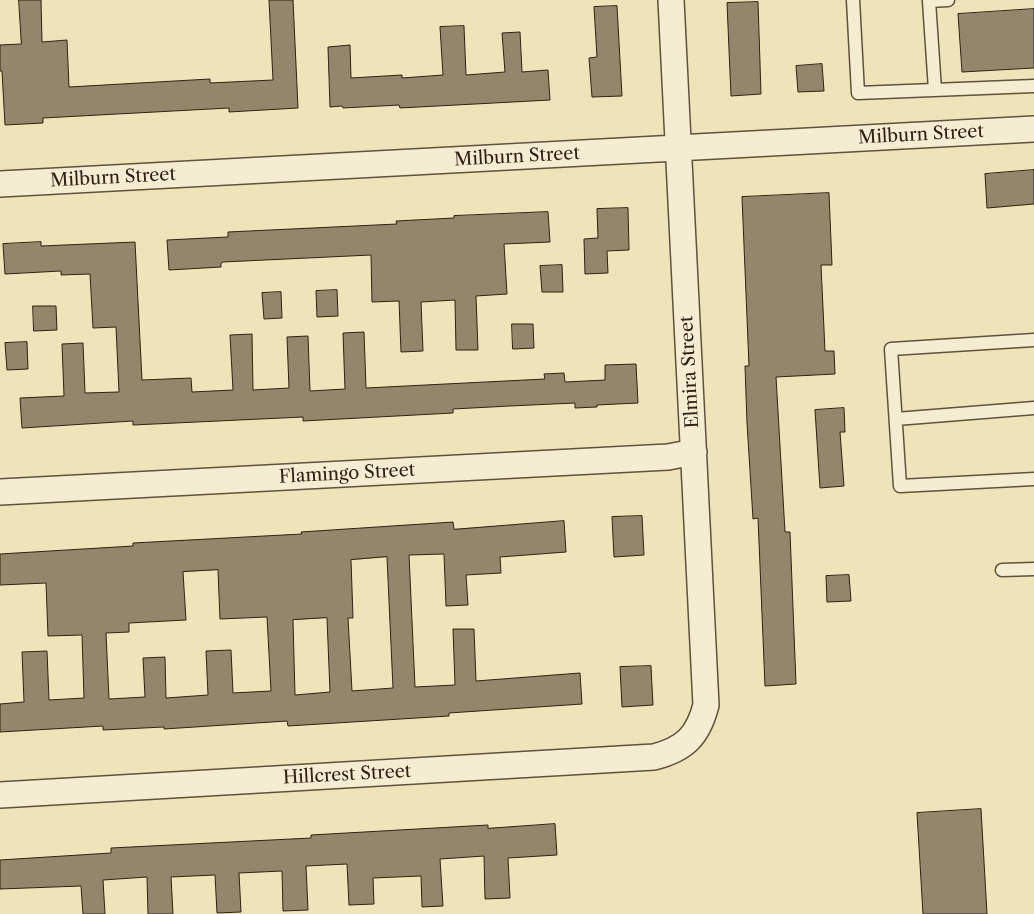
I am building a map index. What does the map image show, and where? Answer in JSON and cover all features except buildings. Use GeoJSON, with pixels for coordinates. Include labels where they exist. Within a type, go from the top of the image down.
{"type":"FeatureCollection","features":[{"type":"Feature","properties":{"kind":"street","name":"Elmira Street"},"geometry":{"type":"LineString","coordinates":[[671,0],[706,705],[702,720],[695,734],[689,740]]}},
{"type":"Feature","properties":{"kind":"street","name":"Milburn Street"},"geometry":{"type":"LineString","coordinates":[[0,184],[1034,129]]}},
{"type":"Feature","properties":{"kind":"street","name":"Flamingo Street"},"geometry":{"type":"LineString","coordinates":[[0,492],[668,457],[694,452]]}},
{"type":"Feature","properties":{"kind":"street","name":"Hillcrest Street"},"geometry":{"type":"LineString","coordinates":[[0,794],[654,757],[670,753],[689,740]]}},
{"type":"Feature","properties":{"kind":"lane"},"geometry":{"type":"LineString","coordinates":[[853,0],[858,93],[1034,86]]}},
{"type":"Feature","properties":{"kind":"lane"},"geometry":{"type":"LineString","coordinates":[[935,90],[929,1],[948,0]]}},
{"type":"Feature","properties":{"kind":"lane"},"geometry":{"type":"LineString","coordinates":[[1034,340],[890,348],[900,486],[1034,479]]}},
{"type":"Feature","properties":{"kind":"lane"},"geometry":{"type":"LineString","coordinates":[[896,419],[1034,408]]}},
{"type":"Feature","properties":{"kind":"lane"},"geometry":{"type":"LineString","coordinates":[[1002,570],[1034,569]]}}]}
